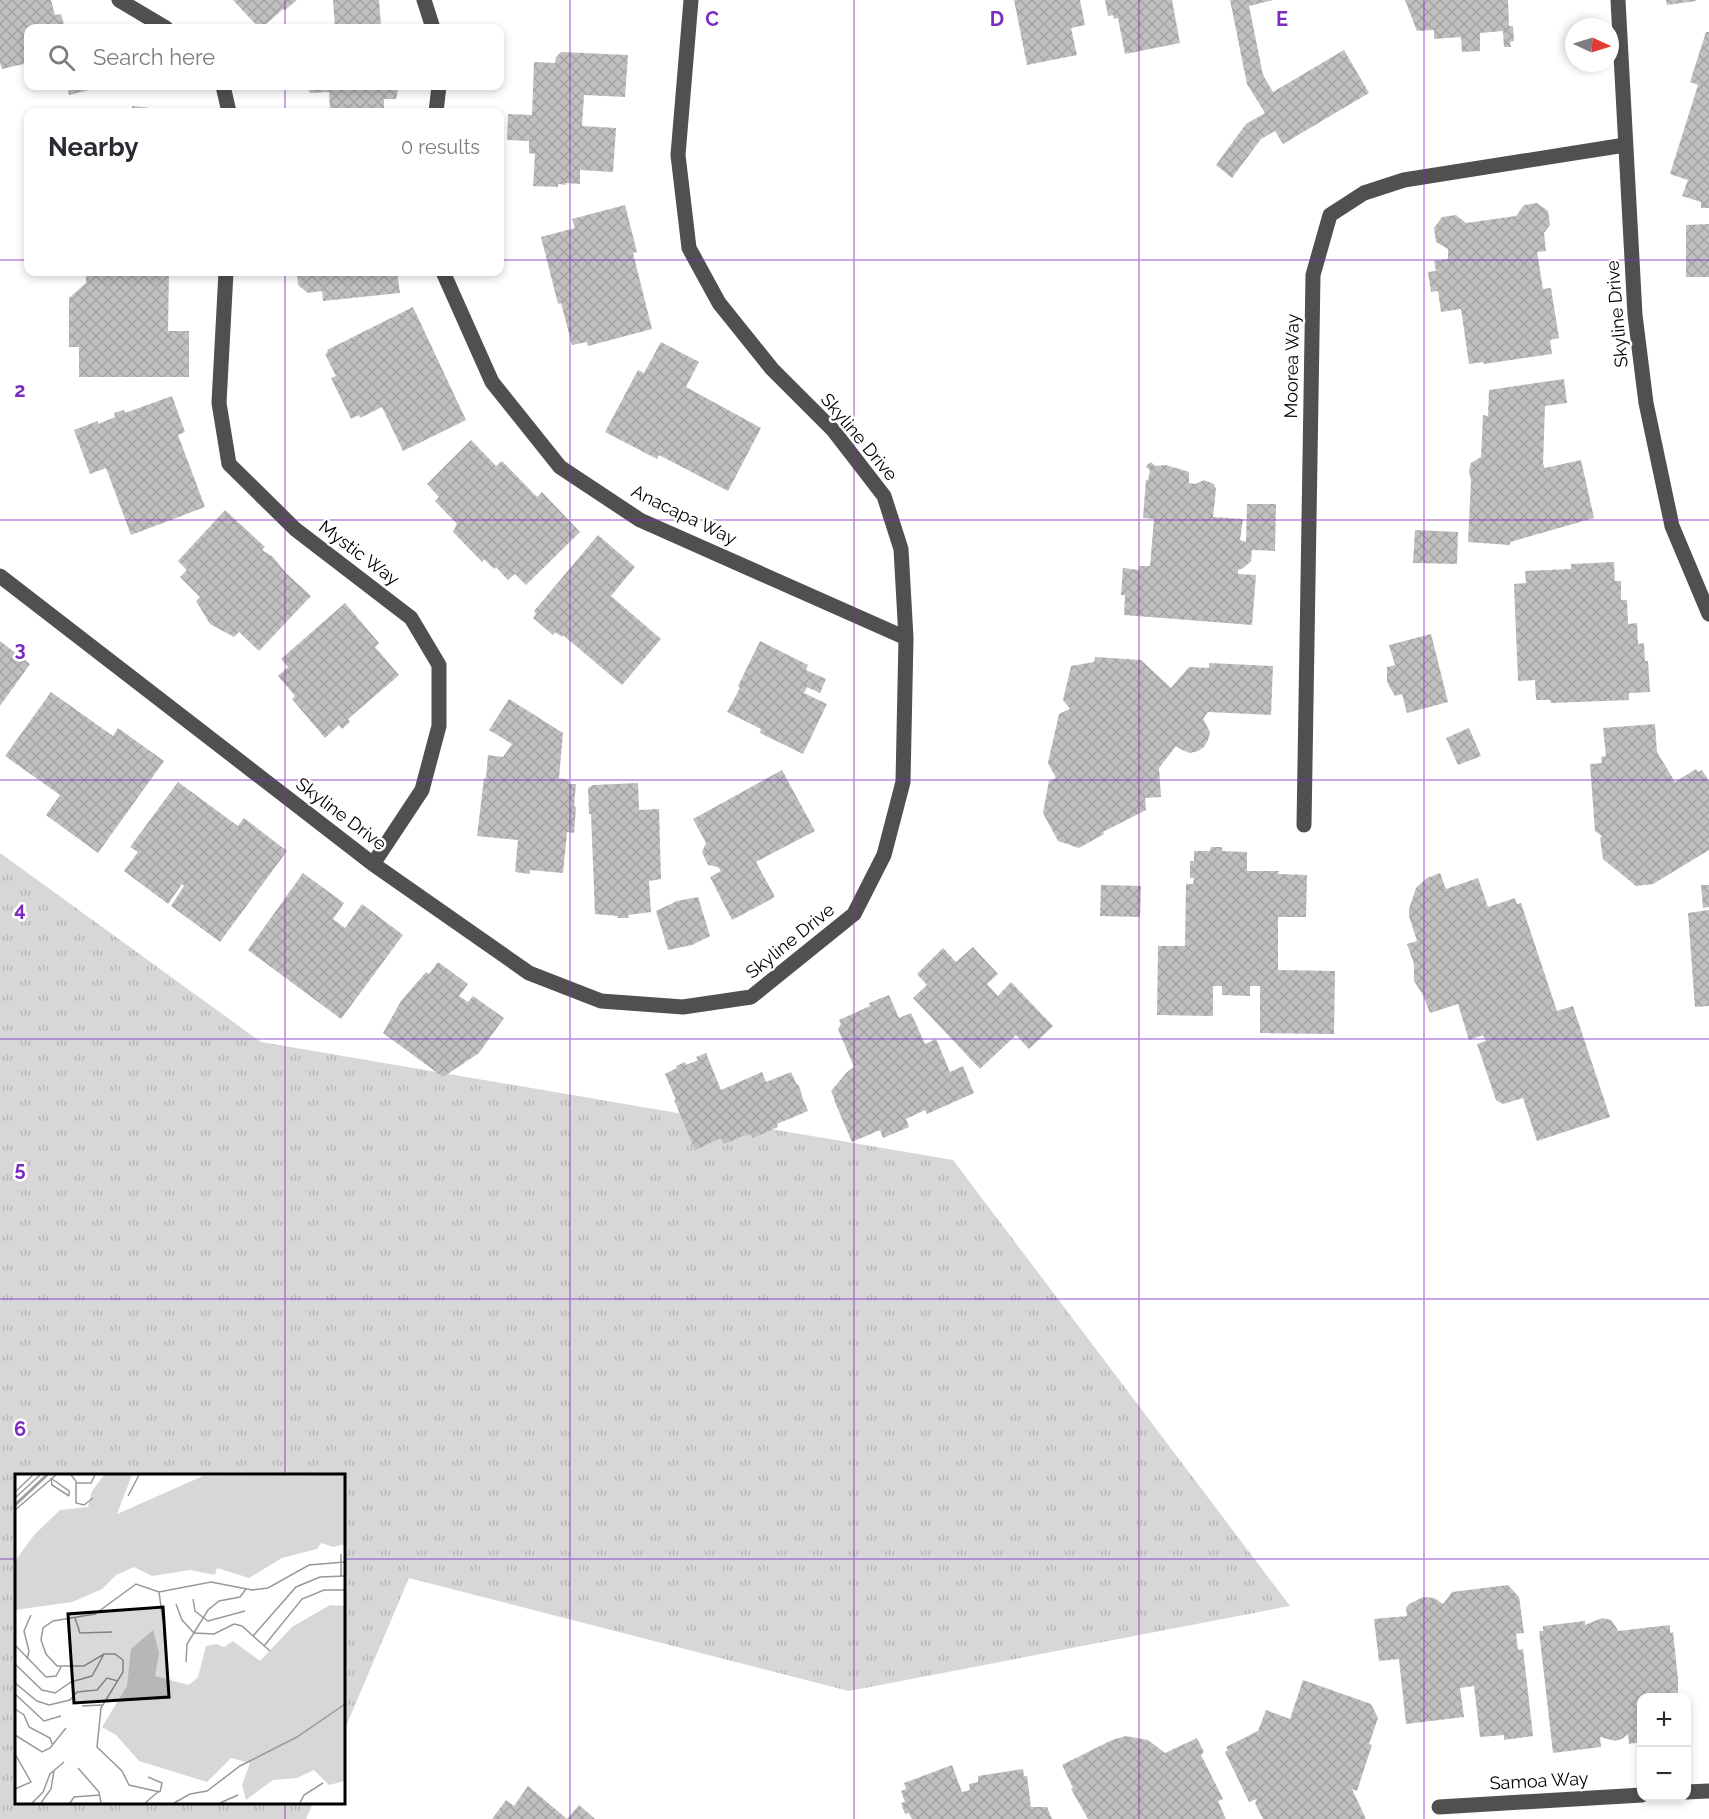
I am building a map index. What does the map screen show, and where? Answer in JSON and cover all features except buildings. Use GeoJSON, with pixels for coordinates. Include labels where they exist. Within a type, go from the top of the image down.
{"type":"FeatureCollection","features":[{"type":"Feature","properties":{"kind":"street"},"geometry":{"type":"LineString","coordinates":[[119,0],[159,24]]}},
{"type":"Feature","properties":{"kind":"street"},"geometry":{"type":"LineString","coordinates":[[424,0],[432,24]]}},
{"type":"Feature","properties":{"kind":"street","name":"Skyline Drive"},"geometry":{"type":"LineString","coordinates":[[0,576],[373,864],[529,973],[601,1001],[683,1007],[751,997],[854,914],[884,855],[903,782],[906,638],[901,549],[884,496],[833,430],[772,369],[719,303],[690,248],[678,155],[691,0]]}},
{"type":"Feature","properties":{"kind":"street","name":"Skyline Drive"},"geometry":{"type":"LineString","coordinates":[[1618,0],[1624,145],[1635,315],[1646,403],[1672,526],[1709,614]]}},
{"type":"Feature","properties":{"kind":"street"},"geometry":{"type":"LineString","coordinates":[[224,90],[228,108]]}},
{"type":"Feature","properties":{"kind":"street"},"geometry":{"type":"LineString","coordinates":[[436,108],[439,90]]}},
{"type":"Feature","properties":{"kind":"street","name":"Moorea Way"},"geometry":{"type":"LineString","coordinates":[[1304,825],[1313,274],[1330,215],[1364,193],[1404,180],[1624,145]]}},
{"type":"Feature","properties":{"kind":"street","name":"Mystic Way"},"geometry":{"type":"LineString","coordinates":[[226,276],[219,403],[229,464],[294,529],[411,618],[439,665],[439,726],[422,790],[373,864]]}},
{"type":"Feature","properties":{"kind":"street","name":"Anacapa Way"},"geometry":{"type":"LineString","coordinates":[[445,276],[492,382],[560,467],[640,520],[906,638]]}},
{"type":"Feature","properties":{"kind":"street"},"geometry":{"type":"LineString","coordinates":[[1691,1792],[1709,1791]]}},
{"type":"Feature","properties":{"kind":"street","name":"Samoa Way"},"geometry":{"type":"LineString","coordinates":[[1438,1807],[1637,1795]]}},
{"type":"Feature","properties":{"kind":"green space"},"geometry":{"type":"Polygon","coordinates":[[[0,853],[261,1042],[953,1160],[1290,1606],[849,1691],[409,1578],[345,1729],[345,1474],[15,1474],[15,1804],[313,1804],[306,1819],[0,1819],[0,853]]]}}]}
